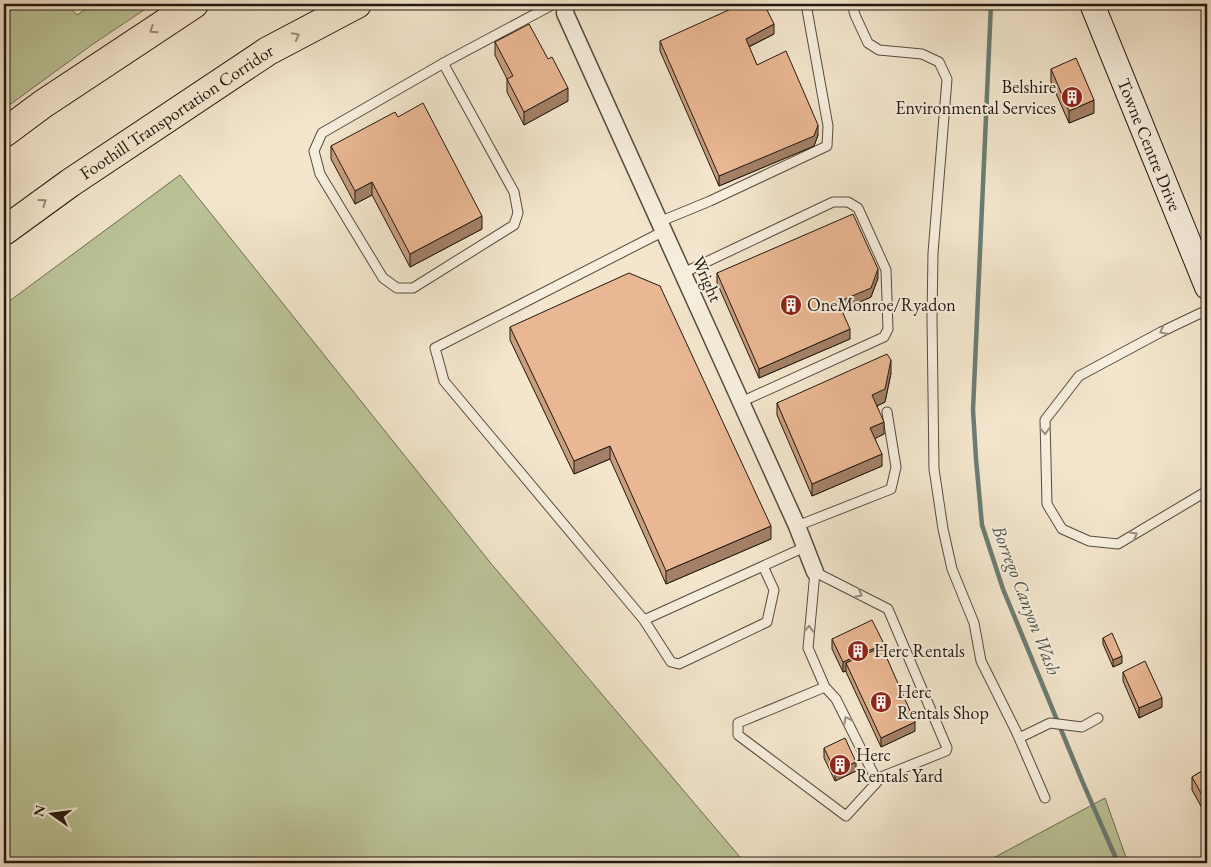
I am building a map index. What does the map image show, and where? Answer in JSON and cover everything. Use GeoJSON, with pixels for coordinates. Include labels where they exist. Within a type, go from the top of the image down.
{"type":"FeatureCollection","features":[{"type":"Feature","properties":{"kind":"highway"},"geometry":{"type":"LineString","coordinates":[[4,133],[42,104],[194,4]]}},
{"type":"Feature","properties":{"kind":"highway","name":"Foothill Transportation Corridor"},"geometry":{"type":"LineString","coordinates":[[4,231],[70,183],[268,51],[357,4]]}},
{"type":"Feature","properties":{"kind":"street","name":"Wright"},"geometry":{"type":"LineString","coordinates":[[566,4],[565,13],[798,526],[815,572]]}},
{"type":"Feature","properties":{"kind":"street","name":"Towne Centre Drive"},"geometry":{"type":"LineString","coordinates":[[1092,4],[1207,287]]}},
{"type":"Feature","properties":{"kind":"lane"},"geometry":{"type":"LineString","coordinates":[[443,63],[514,192],[518,213],[514,225],[413,288],[397,288],[382,278],[320,174],[314,151],[322,133],[443,63],[554,4]]}},
{"type":"Feature","properties":{"kind":"lane"},"geometry":{"type":"LineString","coordinates":[[763,566],[774,590],[768,622],[679,664],[671,662],[644,620],[444,381],[435,348],[661,226],[827,146],[828,126],[806,4]]}},
{"type":"Feature","properties":{"kind":"lane"},"geometry":{"type":"LineString","coordinates":[[852,4],[868,43],[878,50],[922,54],[940,62],[946,79],[934,253],[932,319],[934,468],[943,529],[952,569],[974,623],[982,661],[1045,798]]}},
{"type":"Feature","properties":{"kind":"lane"},"geometry":{"type":"LineString","coordinates":[[683,273],[833,202],[848,202],[858,208],[886,270],[888,330],[884,337],[741,402]]}},
{"type":"Feature","properties":{"kind":"lane"},"geometry":{"type":"LineString","coordinates":[[1207,310],[1171,326],[1079,376],[1045,420],[1047,504],[1062,529],[1089,541],[1118,544],[1207,491]]}},
{"type":"Feature","properties":{"kind":"lane"},"geometry":{"type":"LineString","coordinates":[[798,526],[891,489],[896,467],[887,412]]}},
{"type":"Feature","properties":{"kind":"lane"},"geometry":{"type":"LineString","coordinates":[[644,620],[805,547]]}},
{"type":"Feature","properties":{"kind":"lane"},"geometry":{"type":"LineString","coordinates":[[824,687],[738,723],[738,735],[846,816],[877,782],[836,699],[824,687],[808,648],[815,572],[888,609],[947,748],[946,751],[876,779]]}},
{"type":"Feature","properties":{"kind":"lane"},"geometry":{"type":"LineString","coordinates":[[1019,738],[1050,723],[1082,727],[1098,718]]}},
{"type":"Feature","properties":{"kind":"green space"},"geometry":{"type":"Polygon","coordinates":[[[4,4],[67,4],[77,15],[94,4],[153,4],[93,44],[4,109],[4,4]]]}},
{"type":"Feature","properties":{"kind":"green space"},"geometry":{"type":"Polygon","coordinates":[[[180,175],[489,561],[745,863],[4,863],[4,305],[180,175]]]}},
{"type":"Feature","properties":{"kind":"green space"},"geometry":{"type":"Polygon","coordinates":[[[1105,798],[1128,863],[984,863],[1105,798]]]}},
{"type":"Feature","properties":{"kind":"building"},"geometry":{"type":"Polygon","coordinates":[[[742,4],[764,4],[774,24],[746,39],[757,65],[786,51],[818,125],[814,136],[719,176],[660,41],[742,4]]]}},
{"type":"Feature","properties":{"kind":"building"},"geometry":{"type":"Polygon","coordinates":[[[529,24],[548,59],[552,57],[568,88],[524,112],[507,79],[513,76],[495,42],[529,24]]]}},
{"type":"Feature","properties":{"kind":"building","name":"Belshire Environmental Services"},"geometry":{"type":"Polygon","coordinates":[[[1076,58],[1094,100],[1069,111],[1051,69],[1076,58]]]}},
{"type":"Feature","properties":{"kind":"building"},"geometry":{"type":"Polygon","coordinates":[[[423,103],[482,216],[410,254],[372,182],[355,191],[331,146],[395,112],[398,117],[423,103]]]}},
{"type":"Feature","properties":{"kind":"building","name":"OneMonroe/Ryadon"},"geometry":{"type":"Polygon","coordinates":[[[853,214],[878,269],[871,288],[838,302],[850,329],[759,369],[717,273],[853,214]]]}},
{"type":"Feature","properties":{"kind":"building"},"geometry":{"type":"Polygon","coordinates":[[[629,273],[660,286],[771,526],[666,571],[610,446],[574,461],[510,327],[629,273]]]}},
{"type":"Feature","properties":{"kind":"building"},"geometry":{"type":"Polygon","coordinates":[[[887,354],[891,360],[885,389],[872,395],[884,422],[870,428],[882,454],[812,484],[777,403],[887,354]]]}},
{"type":"Feature","properties":{"kind":"building"},"geometry":{"type":"Polygon","coordinates":[[[872,620],[884,644],[843,662],[832,639],[872,620]]]}},
{"type":"Feature","properties":{"kind":"building"},"geometry":{"type":"Polygon","coordinates":[[[1112,633],[1122,656],[1113,660],[1103,638],[1112,633]]]}},
{"type":"Feature","properties":{"kind":"building","name":"Herc Rentals Shop"},"geometry":{"type":"Polygon","coordinates":[[[882,647],[915,722],[881,738],[846,663],[882,647]]]}},
{"type":"Feature","properties":{"kind":"building"},"geometry":{"type":"Polygon","coordinates":[[[1145,661],[1162,698],[1139,708],[1123,672],[1145,661]]]}},
{"type":"Feature","properties":{"kind":"building"},"geometry":{"type":"Polygon","coordinates":[[[845,738],[856,762],[835,771],[824,748],[845,738]]]}},
{"type":"Feature","properties":{"kind":"building"},"geometry":{"type":"Polygon","coordinates":[[[1207,768],[1207,804],[1192,777],[1207,768]]]}},
{"type":"Feature","properties":{"kind":"waterway","name":"Borrego Canyon Wash"},"geometry":{"type":"LineString","coordinates":[[991,4],[973,410],[982,525],[1003,589],[1118,863]]}},
{"type":"Feature","properties":{"kind":"place","name":"Belshire Environmental Services"},"geometry":{"type":"Point","coordinates":[1072,97]}},
{"type":"Feature","properties":{"kind":"place","name":"OneMonroe/Ryadon"},"geometry":{"type":"Point","coordinates":[791,305]}},
{"type":"Feature","properties":{"kind":"place","name":"Herc Rentals"},"geometry":{"type":"Point","coordinates":[858,651]}},
{"type":"Feature","properties":{"kind":"place","name":"Herc Rentals Shop"},"geometry":{"type":"Point","coordinates":[881,702]}},
{"type":"Feature","properties":{"kind":"place","name":"Herc Rentals Yard"},"geometry":{"type":"Point","coordinates":[840,765]}}]}
